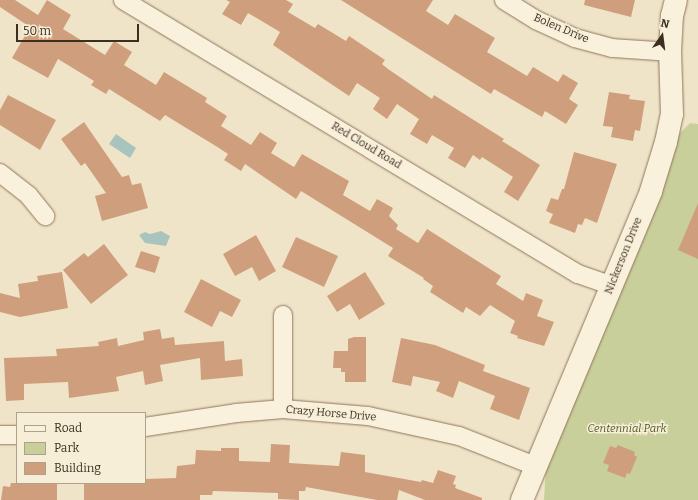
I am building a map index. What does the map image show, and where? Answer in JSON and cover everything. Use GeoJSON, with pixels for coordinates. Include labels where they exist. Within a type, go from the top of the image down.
{"type":"FeatureCollection","features":[{"type":"Feature","properties":{"kind":"street","name":"Red Cloud Road"},"geometry":{"type":"LineString","coordinates":[[123,0],[578,274],[612,286]]}},
{"type":"Feature","properties":{"kind":"street","name":"Bolen Drive"},"geometry":{"type":"LineString","coordinates":[[504,0],[536,20],[575,38],[612,48],[670,52]]}},
{"type":"Feature","properties":{"kind":"street","name":"Nickerson Drive"},"geometry":{"type":"LineString","coordinates":[[522,500],[651,190],[666,142],[672,114],[670,52],[672,16],[676,0]]}},
{"type":"Feature","properties":{"kind":"street"},"geometry":{"type":"LineString","coordinates":[[0,172],[29,196],[45,216]]}},
{"type":"Feature","properties":{"kind":"street"},"geometry":{"type":"LineString","coordinates":[[282,315],[283,409]]}},
{"type":"Feature","properties":{"kind":"street","name":"Crazy Horse Drive"},"geometry":{"type":"LineString","coordinates":[[146,427],[283,409],[368,416],[459,436],[535,466]]}},
{"type":"Feature","properties":{"kind":"street"},"geometry":{"type":"LineString","coordinates":[[0,435],[16,435]]}},
{"type":"Feature","properties":{"kind":"green space","name":"Centennial Park"},"geometry":{"type":"Polygon","coordinates":[[[690,123],[698,124],[698,500],[544,500],[548,433],[665,148],[690,123]]]}},
{"type":"Feature","properties":{"kind":"water"},"geometry":{"type":"Polygon","coordinates":[[[116,134],[136,148],[130,158],[109,144],[116,134]]]}},
{"type":"Feature","properties":{"kind":"water"},"geometry":{"type":"Polygon","coordinates":[[[161,231],[170,236],[166,246],[145,243],[139,235],[145,232],[150,234],[161,231]]]}},
{"type":"Feature","properties":{"kind":"building"},"geometry":{"type":"Polygon","coordinates":[[[0,0],[15,0],[38,15],[47,0],[71,15],[63,29],[105,55],[114,41],[132,52],[124,65],[156,85],[164,72],[207,98],[205,102],[227,116],[221,126],[251,145],[260,132],[277,143],[271,153],[294,167],[302,154],[349,181],[343,195],[370,211],[377,199],[393,208],[389,216],[398,225],[396,229],[418,243],[427,229],[501,276],[496,284],[523,301],[526,293],[543,300],[537,316],[554,322],[544,346],[517,338],[518,336],[510,333],[515,321],[490,305],[480,316],[466,307],[463,313],[430,292],[433,286],[423,279],[424,278],[388,256],[393,248],[301,191],[296,199],[245,164],[241,171],[224,160],[228,154],[165,115],[160,121],[109,89],[106,94],[91,85],[94,81],[58,59],[48,78],[12,58],[30,27],[0,7],[0,0]]]}},
{"type":"Feature","properties":{"kind":"building"},"geometry":{"type":"Polygon","coordinates":[[[226,0],[286,0],[293,4],[288,12],[315,28],[318,24],[346,41],[349,36],[385,60],[382,64],[388,69],[432,99],[434,95],[504,139],[502,141],[540,165],[518,201],[504,192],[513,177],[482,157],[480,160],[473,155],[465,168],[448,158],[454,148],[432,135],[427,144],[410,134],[419,119],[397,104],[387,119],[373,109],[380,98],[357,83],[349,96],[273,45],[280,32],[248,13],[241,25],[222,14],[230,2],[226,0]]]}},
{"type":"Feature","properties":{"kind":"building"},"geometry":{"type":"Polygon","coordinates":[[[341,0],[433,0],[426,11],[448,25],[455,14],[495,38],[487,52],[527,76],[533,67],[558,82],[563,74],[578,83],[569,99],[578,105],[566,124],[545,111],[542,117],[494,89],[491,94],[341,0]]]}},
{"type":"Feature","properties":{"kind":"building"},"geometry":{"type":"Polygon","coordinates":[[[585,0],[635,0],[631,17],[584,5],[585,0]]]}},
{"type":"Feature","properties":{"kind":"building"},"geometry":{"type":"Polygon","coordinates":[[[609,92],[630,95],[629,99],[645,101],[640,131],[635,130],[633,141],[611,137],[613,127],[603,126],[609,92]]]}},
{"type":"Feature","properties":{"kind":"building"},"geometry":{"type":"Polygon","coordinates":[[[8,95],[56,120],[40,150],[0,125],[0,110],[8,95]]]}},
{"type":"Feature","properties":{"kind":"building"},"geometry":{"type":"Polygon","coordinates":[[[84,122],[122,177],[129,175],[132,185],[141,183],[148,208],[102,221],[95,196],[106,193],[85,163],[81,166],[61,139],[84,122]]]}},
{"type":"Feature","properties":{"kind":"building"},"geometry":{"type":"Polygon","coordinates":[[[574,152],[617,164],[597,223],[585,218],[582,225],[578,224],[575,233],[549,223],[553,214],[546,211],[551,198],[558,200],[562,189],[564,189],[574,152]]]}},
{"type":"Feature","properties":{"kind":"building"},"geometry":{"type":"Polygon","coordinates":[[[698,203],[698,259],[678,250],[698,203]]]}},
{"type":"Feature","properties":{"kind":"building"},"geometry":{"type":"Polygon","coordinates":[[[256,235],[276,271],[259,281],[252,267],[235,276],[223,254],[256,235]]]}},
{"type":"Feature","properties":{"kind":"building"},"geometry":{"type":"Polygon","coordinates":[[[296,237],[338,256],[324,287],[282,267],[296,237]]]}},
{"type":"Feature","properties":{"kind":"building"},"geometry":{"type":"Polygon","coordinates":[[[104,244],[128,275],[91,304],[63,270],[84,253],[88,257],[104,244]]]}},
{"type":"Feature","properties":{"kind":"building"},"geometry":{"type":"Polygon","coordinates":[[[141,251],[160,257],[155,273],[135,267],[141,251]]]}},
{"type":"Feature","properties":{"kind":"building"},"geometry":{"type":"Polygon","coordinates":[[[62,272],[68,308],[20,317],[0,312],[0,293],[20,298],[18,284],[38,281],[37,276],[62,272]]]}},
{"type":"Feature","properties":{"kind":"building"},"geometry":{"type":"Polygon","coordinates":[[[365,272],[385,304],[359,320],[350,304],[337,312],[327,296],[365,272]]]}},
{"type":"Feature","properties":{"kind":"building"},"geometry":{"type":"Polygon","coordinates":[[[201,279],[241,300],[232,317],[220,311],[212,327],[184,312],[201,279]]]}},
{"type":"Feature","properties":{"kind":"building"},"geometry":{"type":"Polygon","coordinates":[[[160,329],[162,339],[174,337],[175,345],[224,341],[225,361],[242,359],[243,376],[201,380],[200,358],[160,365],[163,381],[145,385],[143,371],[116,377],[119,391],[69,398],[68,382],[24,384],[24,400],[6,401],[4,358],[57,356],[56,349],[99,346],[98,342],[117,338],[118,346],[144,340],[143,332],[160,329]]]}},
{"type":"Feature","properties":{"kind":"building"},"geometry":{"type":"Polygon","coordinates":[[[354,337],[366,337],[366,382],[345,382],[345,372],[341,372],[341,368],[333,368],[334,351],[348,351],[348,339],[354,337]]]}},
{"type":"Feature","properties":{"kind":"building"},"geometry":{"type":"Polygon","coordinates":[[[401,338],[435,345],[485,365],[483,371],[530,388],[519,420],[490,409],[495,396],[459,381],[453,398],[436,391],[440,382],[413,376],[411,386],[392,382],[401,338]]]}},
{"type":"Feature","properties":{"kind":"building"},"geometry":{"type":"Polygon","coordinates":[[[271,444],[290,445],[289,463],[339,466],[341,452],[365,455],[365,472],[421,482],[422,480],[433,483],[438,470],[456,476],[453,484],[456,485],[455,488],[482,498],[482,500],[425,500],[399,490],[397,500],[377,500],[306,487],[305,491],[299,491],[299,500],[278,499],[278,493],[213,491],[212,495],[200,495],[200,500],[84,500],[84,484],[146,484],[146,479],[176,478],[177,466],[195,464],[196,450],[221,451],[221,448],[239,448],[239,461],[270,462],[271,444]]]}},
{"type":"Feature","properties":{"kind":"building"},"geometry":{"type":"Polygon","coordinates":[[[618,445],[635,452],[634,455],[637,457],[630,474],[627,473],[625,478],[607,471],[609,465],[603,463],[610,446],[616,448],[618,445]]]}},
{"type":"Feature","properties":{"kind":"building"},"geometry":{"type":"Polygon","coordinates":[[[11,483],[57,484],[57,500],[1,500],[3,486],[10,487],[11,483]]]}}]}
